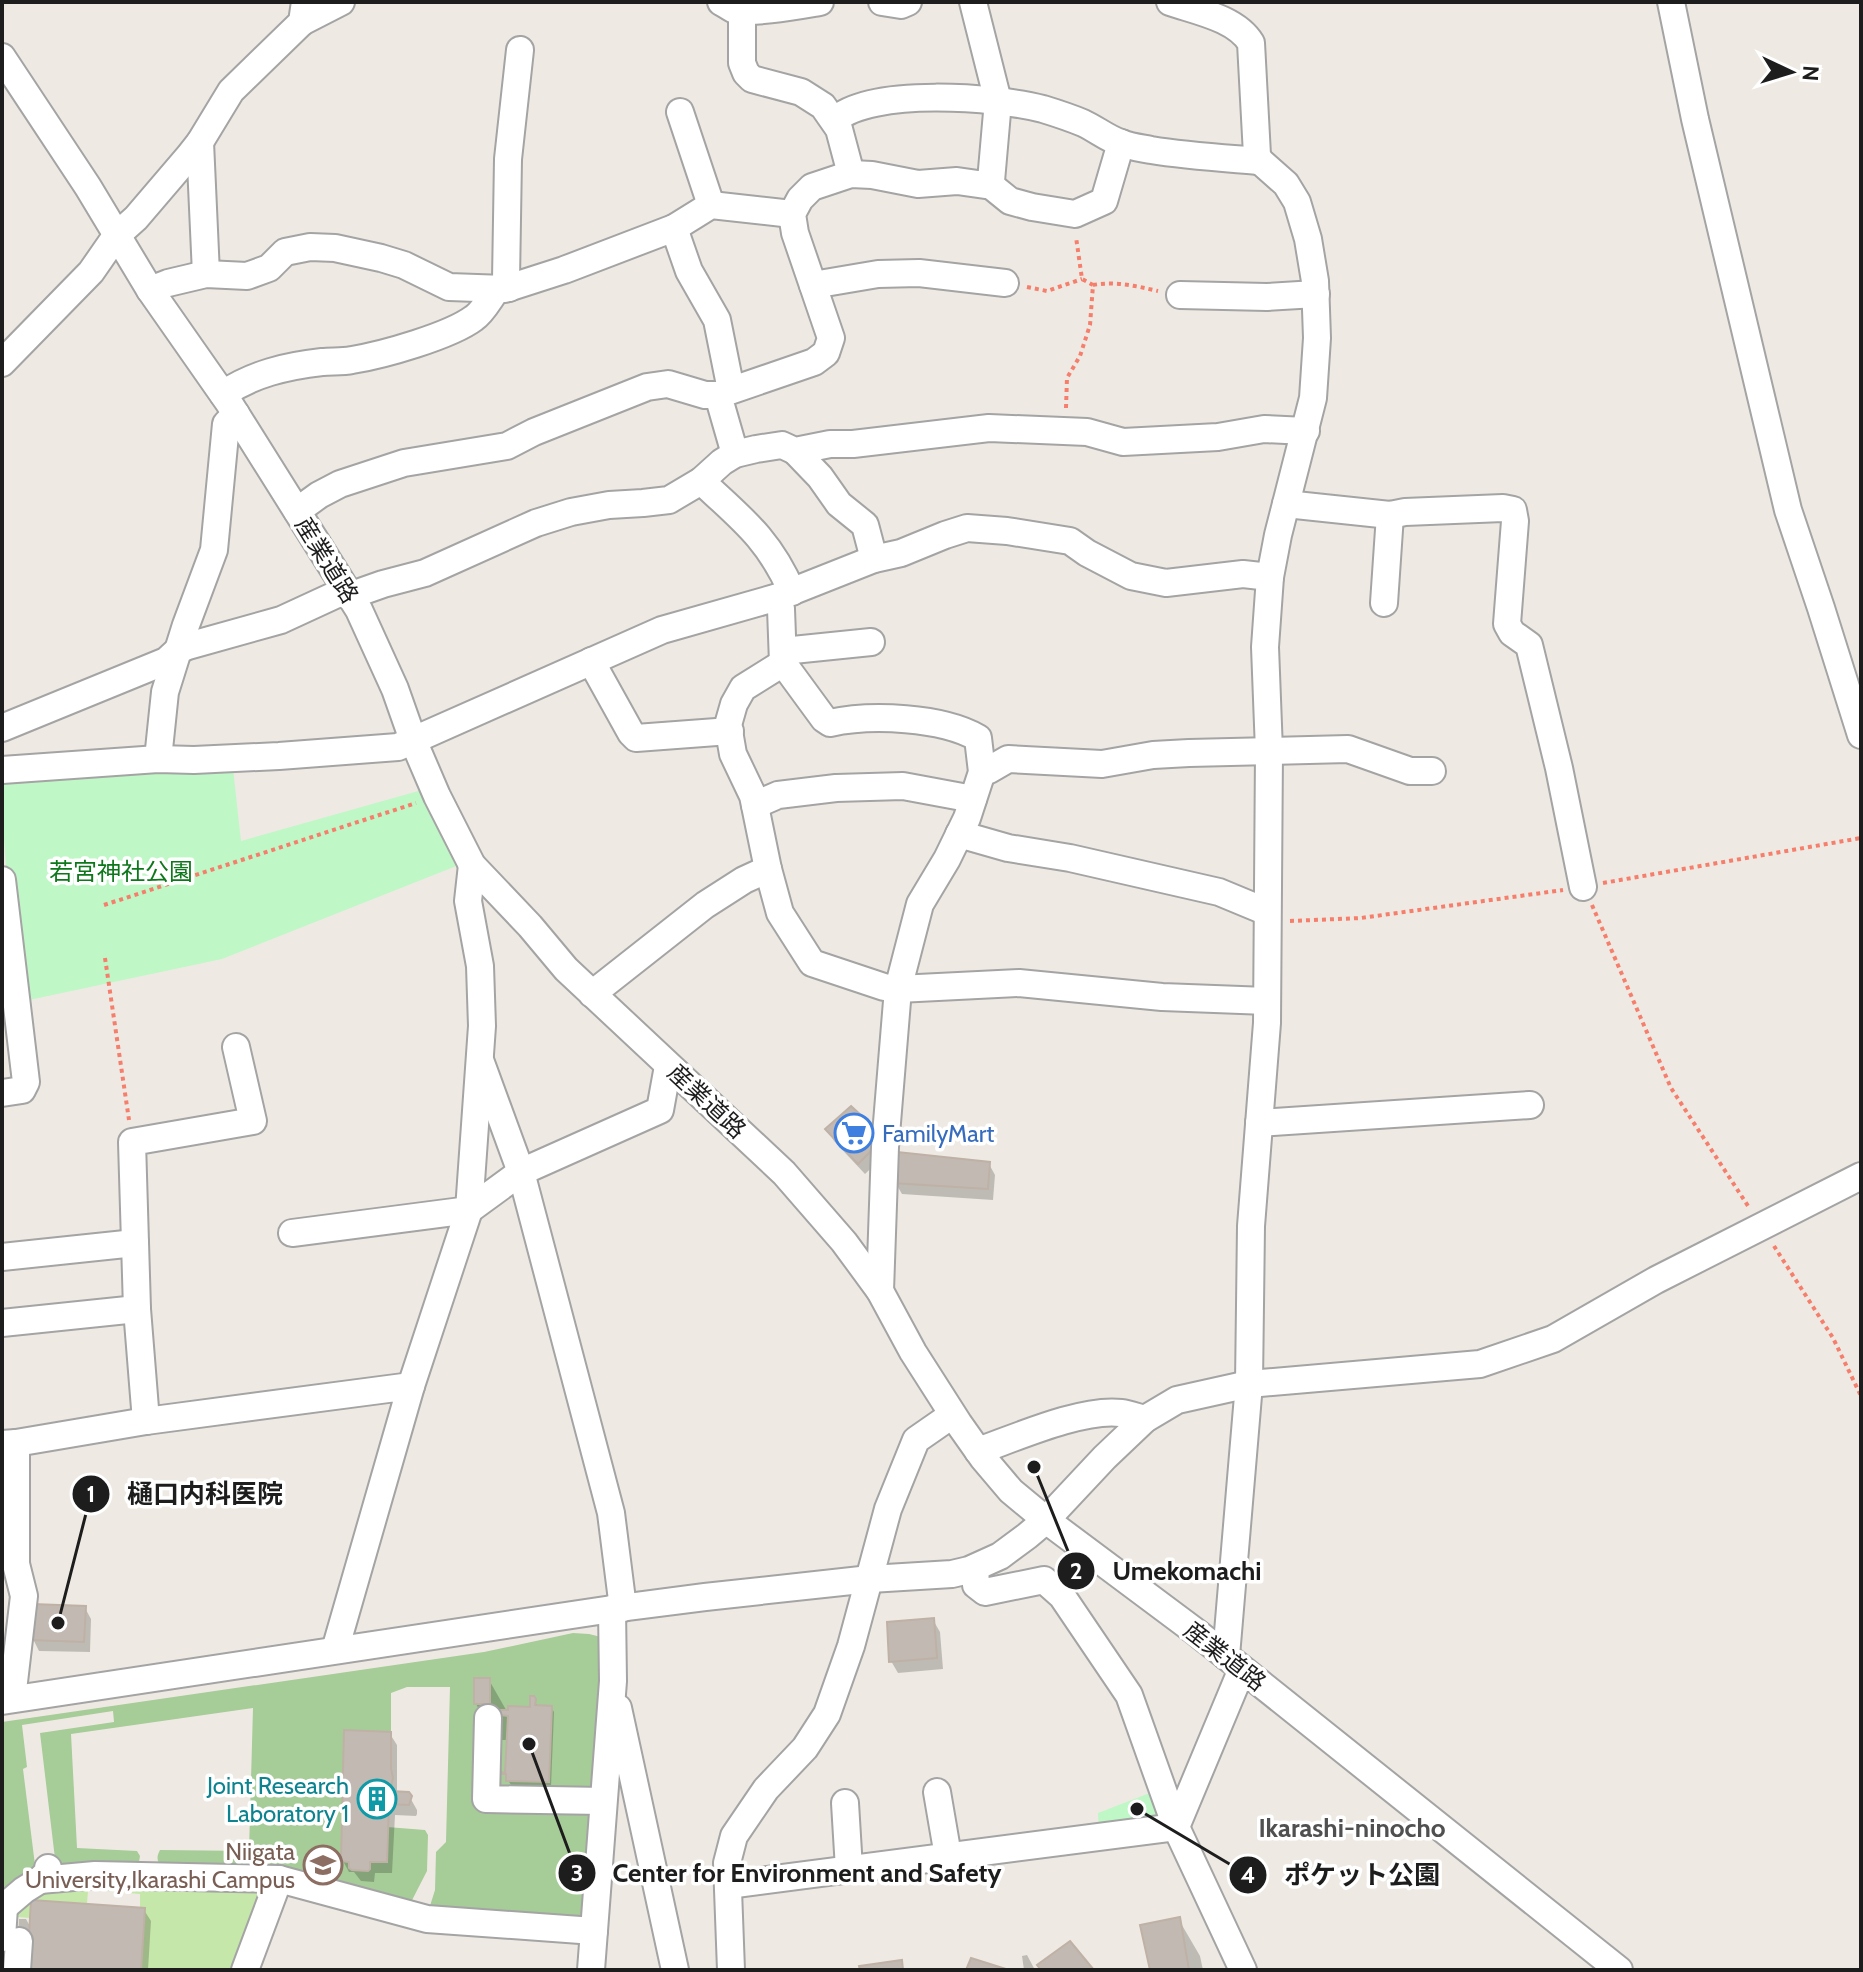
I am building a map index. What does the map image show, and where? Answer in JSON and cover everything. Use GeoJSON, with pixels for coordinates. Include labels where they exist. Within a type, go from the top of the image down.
{"type":"FeatureCollection","features":[{"type":"Feature","properties":{"kind":"street"},"geometry":{"type":"LineString","coordinates":[[2,363],[91,272],[116,236],[158,193],[200,142],[231,91],[304,12],[341,2]]}},
{"type":"Feature","properties":{"kind":"street"},"geometry":{"type":"LineString","coordinates":[[820,2],[782,8],[735,5],[742,63],[752,79],[801,92],[823,106],[839,129],[851,174]]}},
{"type":"Feature","properties":{"kind":"street"},"geometry":{"type":"LineString","coordinates":[[882,2],[901,5],[908,2]]}},
{"type":"Feature","properties":{"kind":"street"},"geometry":{"type":"LineString","coordinates":[[973,2],[998,101],[989,184]]}},
{"type":"Feature","properties":{"kind":"street"},"geometry":{"type":"LineString","coordinates":[[1170,2],[1235,25],[1251,43],[1257,155],[1286,184],[1297,202],[1308,239],[1316,294],[1317,338],[1313,398],[1270,577],[1265,647],[1269,751],[1267,1001],[1251,1226],[1249,1384],[1234,1663],[1176,1827]]}},
{"type":"Feature","properties":{"kind":"street"},"geometry":{"type":"LineString","coordinates":[[1671,2],[1695,119],[1788,510],[1861,735]]}},
{"type":"Feature","properties":{"kind":"street"},"geometry":{"type":"LineString","coordinates":[[158,759],[165,692],[214,550],[224,432],[230,404],[241,382],[278,370],[325,361],[350,361],[440,335],[476,317],[503,288],[506,280],[508,159],[520,50]]}},
{"type":"Feature","properties":{"kind":"street","name":"産業道路"},"geometry":{"type":"LineString","coordinates":[[2,57],[88,187],[150,290],[230,404],[359,610],[395,689],[437,796],[472,865],[566,969],[784,1173],[844,1242],[880,1291],[952,1415],[1011,1491],[1234,1663],[1619,1970]]}},
{"type":"Feature","properties":{"kind":"street"},"geometry":{"type":"LineString","coordinates":[[835,120],[857,107],[890,101],[923,98],[998,101],[1042,109],[1083,123],[1121,143],[1171,153],[1260,161]]}},
{"type":"Feature","properties":{"kind":"street"},"geometry":{"type":"LineString","coordinates":[[680,112],[711,205]]}},
{"type":"Feature","properties":{"kind":"street"},"geometry":{"type":"LineString","coordinates":[[200,142],[206,274]]}},
{"type":"Feature","properties":{"kind":"street"},"geometry":{"type":"LineString","coordinates":[[297,511],[319,495],[353,479],[404,463],[507,446],[534,432],[647,387],[668,384],[705,395],[724,393],[814,362],[826,353],[831,338],[795,233],[792,214],[800,199],[812,187],[851,174],[918,184],[957,181],[989,184],[1010,201],[1075,214],[1104,201],[1121,143]]}},
{"type":"Feature","properties":{"kind":"street"},"geometry":{"type":"LineString","coordinates":[[150,290],[206,274],[247,276],[269,268],[285,252],[310,247],[335,248],[381,258],[404,265],[449,287],[503,288],[564,270],[674,228],[711,205],[792,214]]}},
{"type":"Feature","properties":{"kind":"street"},"geometry":{"type":"LineString","coordinates":[[674,228],[689,271],[717,320],[724,393],[735,454]]}},
{"type":"Feature","properties":{"kind":"street"},"geometry":{"type":"LineString","coordinates":[[813,285],[878,274],[919,273],[1005,283]]}},
{"type":"Feature","properties":{"kind":"street"},"geometry":{"type":"LineString","coordinates":[[1180,295],[1267,297],[1316,294]]}},
{"type":"Feature","properties":{"kind":"street"},"geometry":{"type":"LineString","coordinates":[[795,451],[830,444],[989,428],[1087,432],[1123,442],[1218,437],[1264,429],[1306,431]]}},
{"type":"Feature","properties":{"kind":"street"},"geometry":{"type":"LineString","coordinates":[[2,728],[166,661],[178,650],[281,620],[348,593],[425,573],[548,519],[609,505],[669,500],[701,481],[735,454],[782,445],[795,451],[820,477],[839,504],[865,525],[874,559]]}},
{"type":"Feature","properties":{"kind":"street"},"geometry":{"type":"LineString","coordinates":[[701,481],[745,520],[782,569],[785,595],[781,609],[783,657],[824,719],[830,723],[885,717],[936,724],[968,732],[978,738],[982,772],[967,818],[920,904],[898,989],[885,1147],[880,1291]]}},
{"type":"Feature","properties":{"kind":"street"},"geometry":{"type":"LineString","coordinates":[[1286,504],[1390,515],[1447,510],[1513,510],[1515,521],[1507,624],[1512,633],[1529,645],[1559,768],[1583,887]]}},
{"type":"Feature","properties":{"kind":"street"},"geometry":{"type":"LineString","coordinates":[[1384,603],[1390,515]]}},
{"type":"Feature","properties":{"kind":"street"},"geometry":{"type":"LineString","coordinates":[[2,770],[398,747],[662,630],[785,595],[874,559],[901,553],[967,528],[1070,541],[1131,576],[1166,583],[1243,574],[1270,577]]}},
{"type":"Feature","properties":{"kind":"street"},"geometry":{"type":"LineString","coordinates":[[871,642],[783,657],[743,688],[728,725],[733,754],[753,796],[780,913],[812,963],[898,989],[1019,983],[1162,997],[1267,1001]]}},
{"type":"Feature","properties":{"kind":"street"},"geometry":{"type":"LineString","coordinates":[[591,661],[636,738],[730,731]]}},
{"type":"Feature","properties":{"kind":"street"},"geometry":{"type":"LineString","coordinates":[[982,772],[1008,759],[1102,764],[1153,755],[1348,749],[1410,771],[1432,771]]}},
{"type":"Feature","properties":{"kind":"street"},"geometry":{"type":"LineString","coordinates":[[755,805],[778,795],[836,788],[903,786],[973,799]]}},
{"type":"Feature","properties":{"kind":"street"},"geometry":{"type":"LineString","coordinates":[[959,834],[1008,848],[1070,858],[1219,892],[1260,909],[1268,916]]}},
{"type":"Feature","properties":{"kind":"street"},"geometry":{"type":"LineString","coordinates":[[335,1650],[411,1386],[469,1210],[482,1026],[480,966],[468,901],[472,865]]}},
{"type":"Feature","properties":{"kind":"street"},"geometry":{"type":"LineString","coordinates":[[592,994],[705,905],[768,869]]}},
{"type":"Feature","properties":{"kind":"street"},"geometry":{"type":"LineString","coordinates":[[2,880],[26,1082],[22,1090],[2,1093]]}},
{"type":"Feature","properties":{"kind":"street"},"geometry":{"type":"LineString","coordinates":[[146,1421],[137,1309],[132,1142],[253,1121],[236,1047]]}},
{"type":"Feature","properties":{"kind":"street"},"geometry":{"type":"LineString","coordinates":[[480,1060],[521,1172],[611,1513],[618,1608],[591,1970]]}},
{"type":"Feature","properties":{"kind":"street"},"geometry":{"type":"LineString","coordinates":[[292,1233],[469,1210],[521,1172],[660,1110],[668,1066]]}},
{"type":"Feature","properties":{"kind":"street"},"geometry":{"type":"LineString","coordinates":[[1259,1123],[1530,1105]]}},
{"type":"Feature","properties":{"kind":"street"},"geometry":{"type":"LineString","coordinates":[[411,1386],[146,1421],[9,1444],[16,1564],[24,1596],[7,1700],[618,1608],[870,1579],[952,1574],[975,1568],[1000,1556],[1046,1520],[1145,1419],[1177,1400],[1249,1384],[1480,1364],[1553,1339],[1656,1280],[1861,1176]]}},
{"type":"Feature","properties":{"kind":"street"},"geometry":{"type":"LineString","coordinates":[[2,1257],[135,1243]]}},
{"type":"Feature","properties":{"kind":"street"},"geometry":{"type":"LineString","coordinates":[[2,1323],[137,1309]]}},
{"type":"Feature","properties":{"kind":"street"},"geometry":{"type":"LineString","coordinates":[[978,1451],[1044,1427],[1095,1414],[1120,1413],[1145,1419]]}},
{"type":"Feature","properties":{"kind":"street"},"geometry":{"type":"LineString","coordinates":[[731,1970],[727,1863],[734,1836],[766,1789],[805,1748],[827,1714],[851,1646],[888,1509],[916,1440],[952,1415]]}},
{"type":"Feature","properties":{"kind":"street"},"geometry":{"type":"LineString","coordinates":[[975,1568],[976,1585],[985,1592],[1044,1580],[1062,1596],[1129,1695],[1176,1827],[1243,1970]]}},
{"type":"Feature","properties":{"kind":"street"},"geometry":{"type":"LineString","coordinates":[[613,1681],[675,1970]]}},
{"type":"Feature","properties":{"kind":"street"},"geometry":{"type":"LineString","coordinates":[[488,1718],[486,1799],[603,1801]]}},
{"type":"Feature","properties":{"kind":"street"},"geometry":{"type":"LineString","coordinates":[[937,1792],[948,1856]]}},
{"type":"Feature","properties":{"kind":"street"},"geometry":{"type":"LineString","coordinates":[[845,1803],[849,1869]]}},
{"type":"Feature","properties":{"kind":"street"},"geometry":{"type":"LineString","coordinates":[[728,1885],[1176,1827]]}},
{"type":"Feature","properties":{"kind":"street"},"geometry":{"type":"LineString","coordinates":[[17,1970],[3,1907],[44,1874],[279,1879],[427,1919],[594,1931]]}},
{"type":"Feature","properties":{"kind":"street"},"geometry":{"type":"LineString","coordinates":[[245,1970],[279,1879]]}},
{"type":"Feature","properties":{"kind":"path"},"geometry":{"type":"LineString","coordinates":[[1075,214],[1082,279]]}},
{"type":"Feature","properties":{"kind":"path"},"geometry":{"type":"LineString","coordinates":[[1005,283],[1047,291],[1082,279],[1093,285],[1121,283],[1180,295]]}},
{"type":"Feature","properties":{"kind":"path"},"geometry":{"type":"LineString","coordinates":[[1065,431],[1067,378],[1080,356],[1090,325],[1093,285]]}},
{"type":"Feature","properties":{"kind":"path"},"geometry":{"type":"LineString","coordinates":[[104,905],[437,796]]}},
{"type":"Feature","properties":{"kind":"path"},"geometry":{"type":"LineString","coordinates":[[1268,916],[1361,918],[1583,887],[1861,838]]}},
{"type":"Feature","properties":{"kind":"path"},"geometry":{"type":"LineString","coordinates":[[1583,887],[1671,1088],[1833,1338],[1861,1396]]}},
{"type":"Feature","properties":{"kind":"path"},"geometry":{"type":"LineString","coordinates":[[105,958],[132,1142]]}},
{"type":"Feature","properties":{"kind":"green space","name":"若宮神社公園"},"geometry":{"type":"Polygon","coordinates":[[[232,759],[241,841],[429,788],[464,863],[222,959],[15,1003],[2,767],[232,759]]]}},
{"type":"Feature","properties":{"kind":"green space"},"geometry":{"type":"Polygon","coordinates":[[[573,1633],[601,1637],[605,1648],[607,1685],[586,1918],[579,1921],[499,1918],[440,1912],[404,1906],[274,1872],[162,1868],[158,1859],[160,1850],[249,1851],[253,1708],[71,1734],[77,1848],[137,1851],[139,1862],[133,1868],[56,1867],[40,1733],[114,1722],[113,1711],[22,1725],[27,1767],[23,1769],[36,1873],[2,1896],[2,1722],[484,1652],[573,1633]],[[407,1687],[391,1693],[391,1732],[344,1730],[341,1861],[349,1862],[352,1870],[367,1871],[370,1862],[387,1862],[387,1827],[425,1830],[428,1835],[427,1871],[409,1906],[429,1909],[435,1890],[436,1852],[446,1842],[450,1687],[407,1687]],[[531,1696],[530,1707],[509,1706],[508,1710],[501,1710],[500,1715],[508,1716],[505,1773],[501,1774],[506,1774],[507,1781],[549,1782],[552,1706],[535,1705],[536,1699],[531,1696]]]}},
{"type":"Feature","properties":{"kind":"green space"},"geometry":{"type":"Polygon","coordinates":[[[1160,1789],[1169,1818],[1099,1832],[1098,1813],[1160,1789]]]}},
{"type":"Feature","properties":{"kind":"green space"},"geometry":{"type":"Polygon","coordinates":[[[84,1884],[88,1891],[87,1904],[31,1901],[30,1918],[17,1917],[14,1913],[37,1894],[84,1884]]]}},
{"type":"Feature","properties":{"kind":"green space"},"geometry":{"type":"Polygon","coordinates":[[[107,1885],[266,1889],[242,1970],[141,1970],[145,1908],[140,1907],[140,1894],[107,1891],[103,1889],[107,1885]]]}},
{"type":"Feature","properties":{"kind":"building","name":"FamilyMart"},"geometry":{"type":"Polygon","coordinates":[[[851,1106],[885,1137],[858,1164],[825,1129],[851,1106]]]}},
{"type":"Feature","properties":{"kind":"building"},"geometry":{"type":"Polygon","coordinates":[[[897,1152],[990,1162],[988,1189],[893,1183],[897,1152]]]}},
{"type":"Feature","properties":{"kind":"building"},"geometry":{"type":"Polygon","coordinates":[[[32,1604],[86,1606],[84,1642],[31,1640],[32,1604]]]}},
{"type":"Feature","properties":{"kind":"building"},"geometry":{"type":"Polygon","coordinates":[[[934,1618],[937,1658],[889,1662],[887,1622],[934,1618]]]}},
{"type":"Feature","properties":{"kind":"building"},"geometry":{"type":"Polygon","coordinates":[[[474,1678],[490,1678],[490,1704],[474,1704],[474,1678]]]}},
{"type":"Feature","properties":{"kind":"building"},"geometry":{"type":"Polygon","coordinates":[[[530,1696],[536,1699],[535,1705],[552,1706],[549,1782],[506,1781],[506,1774],[501,1772],[505,1773],[508,1716],[500,1715],[501,1710],[508,1710],[508,1706],[530,1707],[530,1696]]]}},
{"type":"Feature","properties":{"kind":"building","name":"Joint Research Laboratory 1"},"geometry":{"type":"Polygon","coordinates":[[[344,1730],[391,1732],[393,1778],[390,1791],[409,1792],[412,1796],[409,1805],[389,1804],[387,1862],[370,1862],[368,1871],[352,1870],[349,1862],[341,1861],[344,1730]]]}},
{"type":"Feature","properties":{"kind":"building"},"geometry":{"type":"Polygon","coordinates":[[[31,1900],[145,1908],[141,1970],[27,1970],[31,1900]]]}},
{"type":"Feature","properties":{"kind":"building"},"geometry":{"type":"Polygon","coordinates":[[[1180,1917],[1189,1970],[1150,1970],[1140,1925],[1180,1917]]]}},
{"type":"Feature","properties":{"kind":"building"},"geometry":{"type":"Polygon","coordinates":[[[1070,1941],[1094,1970],[1041,1970],[1037,1965],[1070,1941]]]}},
{"type":"Feature","properties":{"kind":"building"},"geometry":{"type":"Polygon","coordinates":[[[971,1958],[1009,1970],[966,1970],[971,1958]]]}},
{"type":"Feature","properties":{"kind":"building"},"geometry":{"type":"Polygon","coordinates":[[[902,1960],[903,1970],[860,1970],[859,1966],[902,1960]]]}},
{"type":"Feature","properties":{"kind":"place","name":"FamilyMart"},"geometry":{"type":"Point","coordinates":[854,1133]}},
{"type":"Feature","properties":{"kind":"place","name":"Umekomachi"},"geometry":{"type":"Point","coordinates":[1034,1467]}},
{"type":"Feature","properties":{"kind":"place","name":"樋口内科医院"},"geometry":{"type":"Point","coordinates":[58,1623]}},
{"type":"Feature","properties":{"kind":"place","name":"Center for Environment and Safety"},"geometry":{"type":"Point","coordinates":[529,1744]}},
{"type":"Feature","properties":{"kind":"place","name":"Joint Research Laboratory 1"},"geometry":{"type":"Point","coordinates":[377,1799]}},
{"type":"Feature","properties":{"kind":"place","name":"ポケット公園"},"geometry":{"type":"Point","coordinates":[1137,1809]}},
{"type":"Feature","properties":{"kind":"place","name":"Niigata University,Ikarashi Campus"},"geometry":{"type":"Point","coordinates":[323,1865]}},
{"type":"Feature","properties":{"kind":"district","name":"Ikarashi-ninocho"},"geometry":{"type":"Point","coordinates":[1352,1828]}}]}
